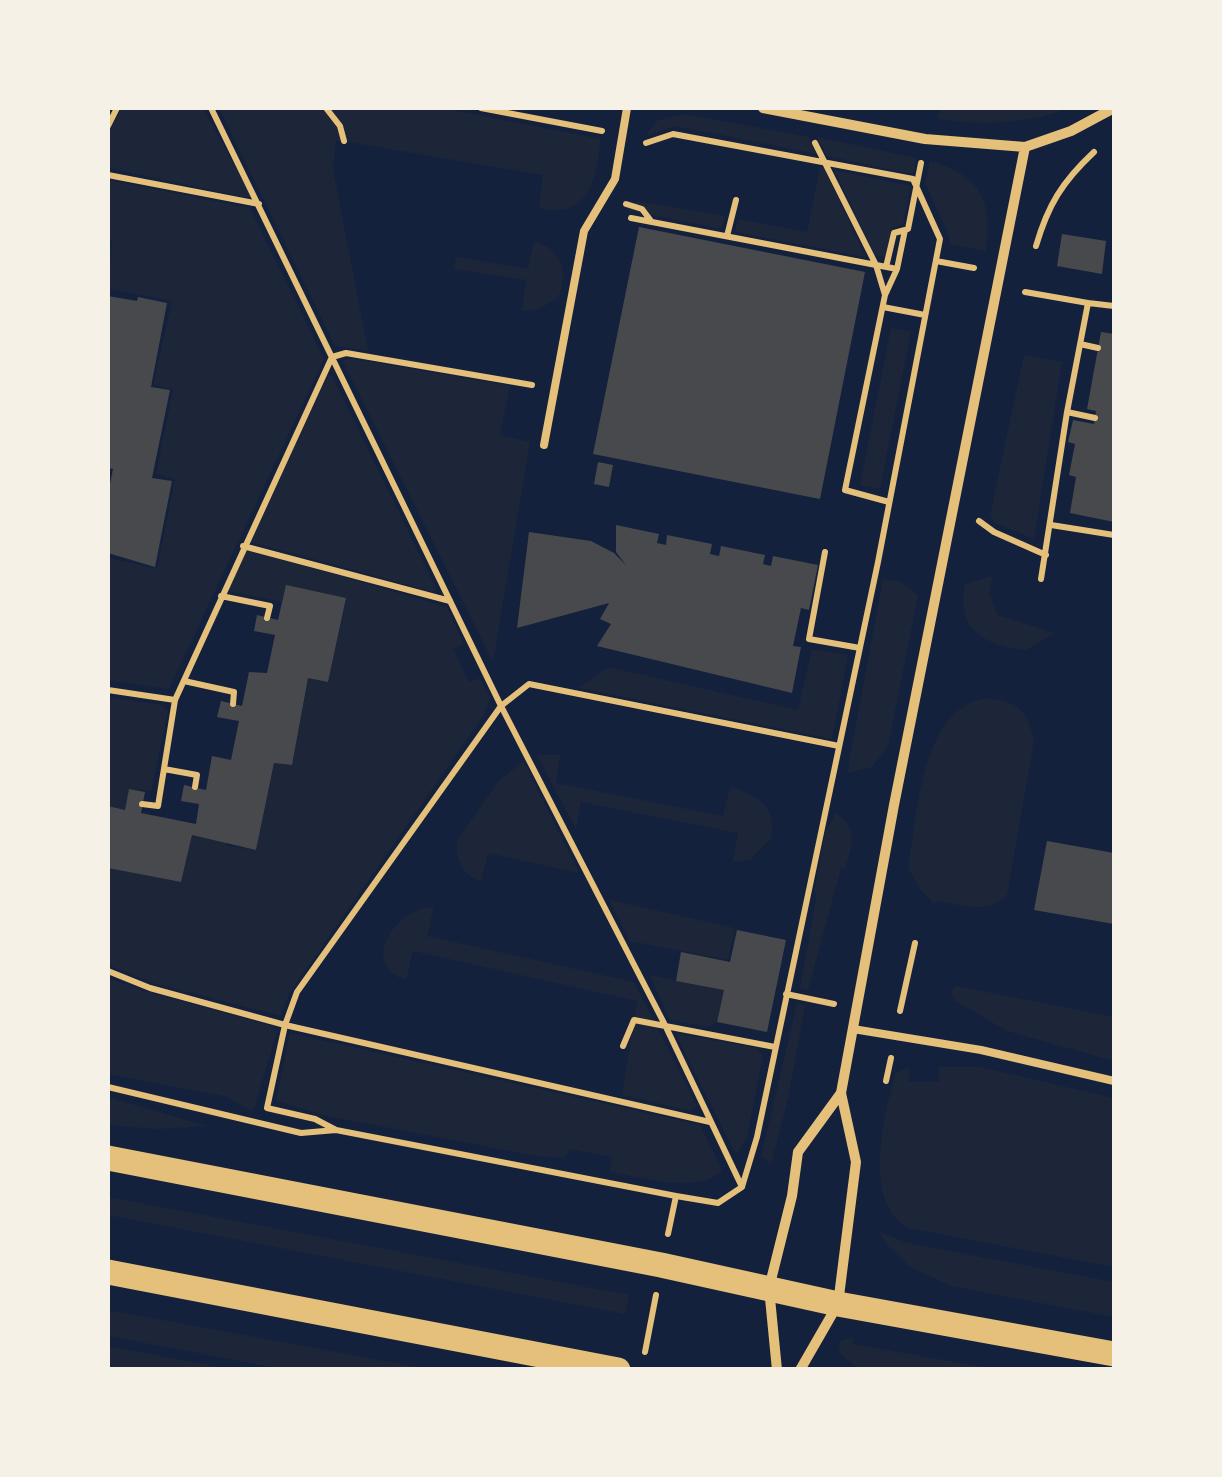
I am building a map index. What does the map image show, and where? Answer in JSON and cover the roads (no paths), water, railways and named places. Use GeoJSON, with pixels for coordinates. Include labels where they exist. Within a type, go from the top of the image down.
{"type":"FeatureCollection","features":[{"type":"Feature","properties":{"kind":"main road"},"geometry":{"type":"LineString","coordinates":[[108,1158],[838,1304],[1114,1354]]}},
{"type":"Feature","properties":{"kind":"main road"},"geometry":{"type":"LineString","coordinates":[[108,1272],[618,1370]]}},
{"type":"Feature","properties":{"kind":"street"},"geometry":{"type":"LineString","coordinates":[[763,108],[925,139],[1025,148],[1071,132],[1114,108]]}},
{"type":"Feature","properties":{"kind":"street"},"geometry":{"type":"LineString","coordinates":[[800,1370],[838,1304],[856,1162],[842,1092],[894,805],[1025,148]]}},
{"type":"Feature","properties":{"kind":"street"},"geometry":{"type":"LineString","coordinates":[[777,1370],[769,1288],[792,1196],[798,1152],[842,1092]]}},
{"type":"Feature","properties":{"kind":"lane"},"geometry":{"type":"LineString","coordinates":[[544,444],[584,231],[615,179],[627,108]]}},
{"type":"Feature","properties":{"kind":"lane"},"geometry":{"type":"LineString","coordinates":[[853,1029],[981,1050],[1114,1082]]}}]}
